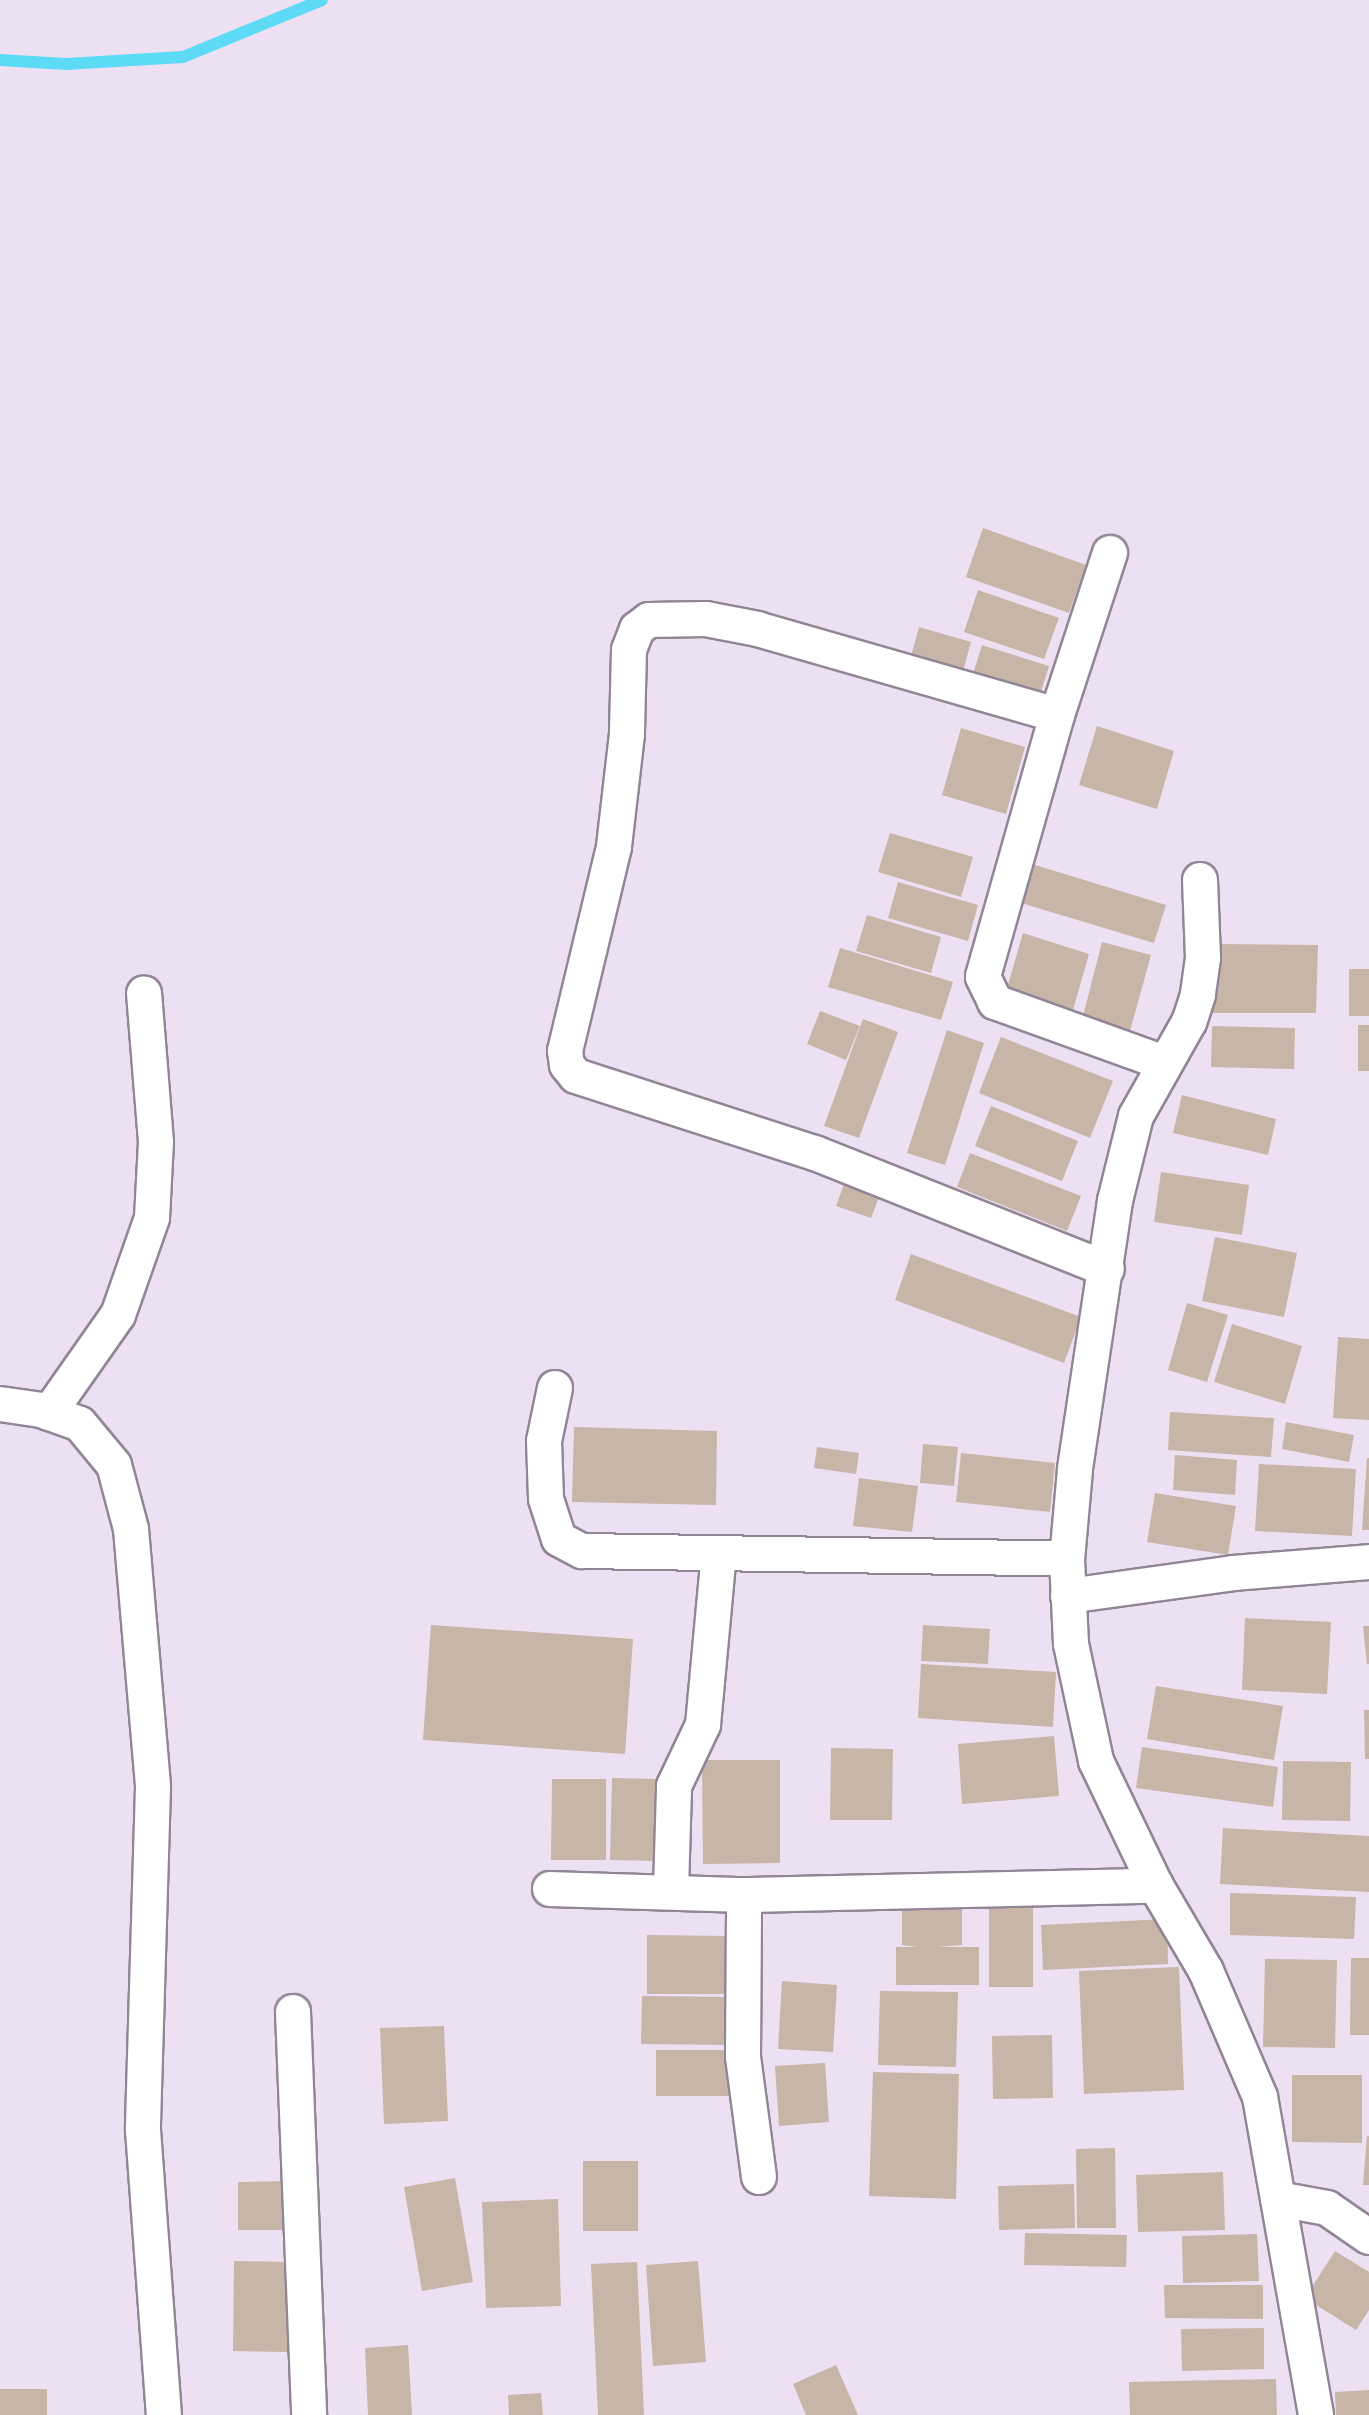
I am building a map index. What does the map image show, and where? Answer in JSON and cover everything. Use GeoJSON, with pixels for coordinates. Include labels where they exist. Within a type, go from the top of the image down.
{"type":"FeatureCollection","features":[{"type":"Feature","properties":{"kind":"street"},"geometry":{"type":"LineString","coordinates":[[1110,553],[1057,715],[983,977],[987,991],[995,1002],[1164,1063]]}},
{"type":"Feature","properties":{"kind":"street"},"geometry":{"type":"LineString","coordinates":[[1057,715],[758,629],[706,619],[649,620],[637,629],[629,650],[627,734],[614,847],[565,1051],[567,1065],[576,1076],[815,1153],[1107,1269]]}},
{"type":"Feature","properties":{"kind":"street"},"geometry":{"type":"LineString","coordinates":[[1200,880],[1203,958],[1198,995],[1189,1022],[1136,1116],[1122,1163],[1075,1470],[1067,1559],[1068,1596],[1080,1701],[1096,1761],[1156,1886],[1206,1971],[1260,2097],[1316,2415]]}},
{"type":"Feature","properties":{"kind":"street"},"geometry":{"type":"LineString","coordinates":[[49,1413],[118,1315],[152,1218],[156,1142],[144,993]]}},
{"type":"Feature","properties":{"kind":"street"},"geometry":{"type":"LineString","coordinates":[[555,1388],[544,1441],[546,1499],[559,1539],[582,1551],[1067,1559]]}},
{"type":"Feature","properties":{"kind":"street"},"geometry":{"type":"LineString","coordinates":[[0,1404],[49,1413],[80,1424],[114,1465],[131,1529],[153,1787],[143,2130],[164,2415]]}},
{"type":"Feature","properties":{"kind":"street"},"geometry":{"type":"LineString","coordinates":[[671,1890],[674,1786],[703,1725],[719,1554]]}},
{"type":"Feature","properties":{"kind":"street"},"geometry":{"type":"LineString","coordinates":[[1068,1596],[1233,1573],[1369,1562]]}},
{"type":"Feature","properties":{"kind":"street"},"geometry":{"type":"LineString","coordinates":[[550,1889],[671,1890],[744,1895],[1156,1886]]}},
{"type":"Feature","properties":{"kind":"street"},"geometry":{"type":"LineString","coordinates":[[744,1895],[743,2057],[759,2177]]}},
{"type":"Feature","properties":{"kind":"street"},"geometry":{"type":"LineString","coordinates":[[293,2012],[309,2415]]}},
{"type":"Feature","properties":{"kind":"street"},"geometry":{"type":"LineString","coordinates":[[1278,2199],[1327,2208],[1369,2237]]}},
{"type":"Feature","properties":{"kind":"building"},"geometry":{"type":"Polygon","coordinates":[[[983,528],[1086,565],[1069,613],[966,577],[983,528]]]}},
{"type":"Feature","properties":{"kind":"building"},"geometry":{"type":"Polygon","coordinates":[[[978,590],[1059,618],[1044,659],[964,632],[978,590]]]}},
{"type":"Feature","properties":{"kind":"building"},"geometry":{"type":"Polygon","coordinates":[[[919,627],[971,642],[962,675],[910,660],[919,627]]]}},
{"type":"Feature","properties":{"kind":"building"},"geometry":{"type":"Polygon","coordinates":[[[982,645],[1049,666],[1039,698],[972,677],[982,645]]]}},
{"type":"Feature","properties":{"kind":"building"},"geometry":{"type":"Polygon","coordinates":[[[1097,726],[1174,751],[1157,809],[1079,785],[1097,726]]]}},
{"type":"Feature","properties":{"kind":"building"},"geometry":{"type":"Polygon","coordinates":[[[961,728],[1025,747],[1006,814],[942,795],[961,728]]]}},
{"type":"Feature","properties":{"kind":"building"},"geometry":{"type":"Polygon","coordinates":[[[890,833],[973,857],[961,897],[878,872],[890,833]]]}},
{"type":"Feature","properties":{"kind":"building"},"geometry":{"type":"Polygon","coordinates":[[[1032,864],[1166,905],[1154,943],[1021,903],[1032,864]]]}},
{"type":"Feature","properties":{"kind":"building"},"geometry":{"type":"Polygon","coordinates":[[[898,882],[978,905],[968,941],[888,918],[898,882]]]}},
{"type":"Feature","properties":{"kind":"building"},"geometry":{"type":"Polygon","coordinates":[[[867,915],[941,937],[931,973],[856,951],[867,915]]]}},
{"type":"Feature","properties":{"kind":"building"},"geometry":{"type":"Polygon","coordinates":[[[1023,933],[1089,954],[1073,1010],[1007,988],[1023,933]]]}},
{"type":"Feature","properties":{"kind":"building"},"geometry":{"type":"Polygon","coordinates":[[[1102,942],[1151,955],[1130,1031],[1082,1020],[1102,942]]]}},
{"type":"Feature","properties":{"kind":"building"},"geometry":{"type":"Polygon","coordinates":[[[1212,944],[1318,945],[1316,1013],[1212,1013],[1212,944]]]}},
{"type":"Feature","properties":{"kind":"building"},"geometry":{"type":"Polygon","coordinates":[[[840,948],[953,982],[941,1020],[828,987],[840,948]]]}},
{"type":"Feature","properties":{"kind":"building"},"geometry":{"type":"Polygon","coordinates":[[[1349,969],[1369,969],[1369,1016],[1349,1016],[1349,969]]]}},
{"type":"Feature","properties":{"kind":"building"},"geometry":{"type":"Polygon","coordinates":[[[820,1011],[860,1026],[846,1060],[807,1044],[820,1011]]]}},
{"type":"Feature","properties":{"kind":"building"},"geometry":{"type":"Polygon","coordinates":[[[863,1019],[898,1032],[859,1138],[824,1126],[863,1019]]]}},
{"type":"Feature","properties":{"kind":"building"},"geometry":{"type":"Polygon","coordinates":[[[1358,1025],[1369,1025],[1369,1071],[1358,1071],[1358,1025]]]}},
{"type":"Feature","properties":{"kind":"building"},"geometry":{"type":"Polygon","coordinates":[[[1212,1026],[1295,1028],[1294,1069],[1211,1067],[1212,1026]]]}},
{"type":"Feature","properties":{"kind":"building"},"geometry":{"type":"Polygon","coordinates":[[[947,1030],[984,1043],[945,1165],[907,1153],[947,1030]]]}},
{"type":"Feature","properties":{"kind":"building"},"geometry":{"type":"Polygon","coordinates":[[[1001,1037],[1113,1081],[1090,1138],[979,1093],[1001,1037]]]}},
{"type":"Feature","properties":{"kind":"building"},"geometry":{"type":"Polygon","coordinates":[[[1182,1095],[1276,1119],[1268,1155],[1173,1133],[1182,1095]]]}},
{"type":"Feature","properties":{"kind":"building"},"geometry":{"type":"Polygon","coordinates":[[[991,1106],[1078,1141],[1062,1181],[975,1146],[991,1106]]]}},
{"type":"Feature","properties":{"kind":"building"},"geometry":{"type":"Polygon","coordinates":[[[970,1153],[1081,1196],[1067,1231],[957,1187],[970,1153]]]}},
{"type":"Feature","properties":{"kind":"building"},"geometry":{"type":"Polygon","coordinates":[[[1161,1172],[1249,1185],[1242,1235],[1154,1222],[1161,1172]]]}},
{"type":"Feature","properties":{"kind":"building"},"geometry":{"type":"Polygon","coordinates":[[[846,1179],[881,1192],[871,1218],[836,1206],[846,1179]]]}},
{"type":"Feature","properties":{"kind":"building"},"geometry":{"type":"Polygon","coordinates":[[[1215,1237],[1297,1253],[1284,1317],[1202,1301],[1215,1237]]]}},
{"type":"Feature","properties":{"kind":"building"},"geometry":{"type":"Polygon","coordinates":[[[911,1254],[1081,1317],[1064,1363],[895,1300],[911,1254]]]}},
{"type":"Feature","properties":{"kind":"building"},"geometry":{"type":"Polygon","coordinates":[[[1187,1303],[1228,1315],[1207,1382],[1168,1370],[1187,1303]]]}},
{"type":"Feature","properties":{"kind":"building"},"geometry":{"type":"Polygon","coordinates":[[[1232,1324],[1302,1346],[1285,1404],[1214,1382],[1232,1324]]]}},
{"type":"Feature","properties":{"kind":"building"},"geometry":{"type":"Polygon","coordinates":[[[1338,1337],[1369,1339],[1369,1420],[1333,1418],[1338,1337]]]}},
{"type":"Feature","properties":{"kind":"building"},"geometry":{"type":"Polygon","coordinates":[[[1170,1412],[1274,1418],[1271,1457],[1168,1450],[1170,1412]]]}},
{"type":"Feature","properties":{"kind":"building"},"geometry":{"type":"Polygon","coordinates":[[[1286,1422],[1354,1435],[1349,1462],[1282,1449],[1286,1422]]]}},
{"type":"Feature","properties":{"kind":"building"},"geometry":{"type":"Polygon","coordinates":[[[574,1427],[717,1431],[716,1505],[572,1502],[574,1427]]]}},
{"type":"Feature","properties":{"kind":"building"},"geometry":{"type":"Polygon","coordinates":[[[923,1444],[958,1447],[954,1486],[920,1483],[923,1444]]]}},
{"type":"Feature","properties":{"kind":"building"},"geometry":{"type":"Polygon","coordinates":[[[817,1447],[859,1453],[856,1474],[814,1468],[817,1447]]]}},
{"type":"Feature","properties":{"kind":"building"},"geometry":{"type":"Polygon","coordinates":[[[961,1453],[1055,1463],[1050,1512],[956,1502],[961,1453]]]}},
{"type":"Feature","properties":{"kind":"building"},"geometry":{"type":"Polygon","coordinates":[[[1175,1455],[1237,1460],[1235,1495],[1173,1490],[1175,1455]]]}},
{"type":"Feature","properties":{"kind":"building"},"geometry":{"type":"Polygon","coordinates":[[[1367,1458],[1369,1530],[1362,1530],[1367,1458]]]}},
{"type":"Feature","properties":{"kind":"building"},"geometry":{"type":"Polygon","coordinates":[[[1259,1464],[1356,1469],[1352,1536],[1255,1531],[1259,1464]]]}},
{"type":"Feature","properties":{"kind":"building"},"geometry":{"type":"Polygon","coordinates":[[[859,1478],[918,1486],[912,1532],[853,1526],[859,1478]]]}},
{"type":"Feature","properties":{"kind":"building"},"geometry":{"type":"Polygon","coordinates":[[[1155,1493],[1236,1506],[1228,1555],[1147,1542],[1155,1493]]]}},
{"type":"Feature","properties":{"kind":"building"},"geometry":{"type":"Polygon","coordinates":[[[1245,1618],[1331,1622],[1327,1694],[1242,1690],[1245,1618]]]}},
{"type":"Feature","properties":{"kind":"building"},"geometry":{"type":"Polygon","coordinates":[[[431,1625],[633,1639],[625,1754],[423,1740],[431,1625]]]}},
{"type":"Feature","properties":{"kind":"building"},"geometry":{"type":"Polygon","coordinates":[[[923,1625],[990,1629],[988,1664],[921,1661],[923,1625]]]}},
{"type":"Feature","properties":{"kind":"building"},"geometry":{"type":"Polygon","coordinates":[[[1363,1626],[1369,1626],[1369,1664],[1367,1664],[1363,1626]]]}},
{"type":"Feature","properties":{"kind":"building"},"geometry":{"type":"Polygon","coordinates":[[[921,1664],[1056,1672],[1053,1727],[918,1718],[921,1664]]]}},
{"type":"Feature","properties":{"kind":"building"},"geometry":{"type":"Polygon","coordinates":[[[1156,1686],[1283,1706],[1274,1760],[1147,1739],[1156,1686]]]}},
{"type":"Feature","properties":{"kind":"building"},"geometry":{"type":"Polygon","coordinates":[[[1364,1710],[1369,1710],[1369,1759],[1365,1759],[1364,1710]]]}},
{"type":"Feature","properties":{"kind":"building"},"geometry":{"type":"Polygon","coordinates":[[[1054,1736],[1059,1796],[962,1804],[958,1744],[1054,1736]]]}},
{"type":"Feature","properties":{"kind":"building"},"geometry":{"type":"Polygon","coordinates":[[[1142,1747],[1278,1767],[1273,1807],[1136,1788],[1142,1747]]]}},
{"type":"Feature","properties":{"kind":"building"},"geometry":{"type":"Polygon","coordinates":[[[831,1748],[893,1749],[892,1820],[830,1820],[831,1748]]]}},
{"type":"Feature","properties":{"kind":"building"},"geometry":{"type":"Polygon","coordinates":[[[702,1760],[780,1760],[780,1863],[703,1864],[702,1760]]]}},
{"type":"Feature","properties":{"kind":"building"},"geometry":{"type":"Polygon","coordinates":[[[1283,1761],[1351,1762],[1350,1821],[1282,1820],[1283,1761]]]}},
{"type":"Feature","properties":{"kind":"building"},"geometry":{"type":"Polygon","coordinates":[[[612,1778],[663,1779],[660,1861],[610,1860],[612,1778]]]}},
{"type":"Feature","properties":{"kind":"building"},"geometry":{"type":"Polygon","coordinates":[[[552,1779],[606,1779],[606,1860],[551,1860],[552,1779]]]}},
{"type":"Feature","properties":{"kind":"building"},"geometry":{"type":"Polygon","coordinates":[[[1223,1828],[1369,1836],[1369,1892],[1220,1884],[1223,1828]]]}},
{"type":"Feature","properties":{"kind":"building"},"geometry":{"type":"Polygon","coordinates":[[[1230,1893],[1356,1897],[1354,1939],[1230,1935],[1230,1893]]]}},
{"type":"Feature","properties":{"kind":"building"},"geometry":{"type":"Polygon","coordinates":[[[989,1904],[1033,1904],[1033,1987],[989,1987],[989,1904]]]}},
{"type":"Feature","properties":{"kind":"building"},"geometry":{"type":"Polygon","coordinates":[[[962,1907],[962,1945],[937,1947],[979,1947],[979,1985],[896,1985],[896,1947],[918,1947],[902,1945],[902,1908],[962,1907]]]}},
{"type":"Feature","properties":{"kind":"building"},"geometry":{"type":"Polygon","coordinates":[[[1167,1919],[1168,1964],[1043,1970],[1041,1925],[1167,1919]]]}},
{"type":"Feature","properties":{"kind":"building"},"geometry":{"type":"Polygon","coordinates":[[[647,1935],[728,1936],[728,1994],[647,1994],[647,1935]]]}},
{"type":"Feature","properties":{"kind":"building"},"geometry":{"type":"Polygon","coordinates":[[[1351,1958],[1369,1958],[1369,2035],[1350,2035],[1351,1958]]]}},
{"type":"Feature","properties":{"kind":"building"},"geometry":{"type":"Polygon","coordinates":[[[1265,1959],[1337,1960],[1335,2048],[1263,2047],[1265,1959]]]}},
{"type":"Feature","properties":{"kind":"building"},"geometry":{"type":"Polygon","coordinates":[[[1179,1967],[1184,2090],[1084,2094],[1079,1971],[1179,1967]]]}},
{"type":"Feature","properties":{"kind":"building"},"geometry":{"type":"Polygon","coordinates":[[[782,1981],[837,1985],[833,2052],[778,2049],[782,1981]]]}},
{"type":"Feature","properties":{"kind":"building"},"geometry":{"type":"Polygon","coordinates":[[[880,1991],[958,1992],[956,2067],[878,2065],[880,1991]]]}},
{"type":"Feature","properties":{"kind":"building"},"geometry":{"type":"Polygon","coordinates":[[[642,1996],[731,1997],[730,2045],[641,2044],[642,1996]]]}},
{"type":"Feature","properties":{"kind":"building"},"geometry":{"type":"Polygon","coordinates":[[[444,2026],[448,2121],[384,2124],[380,2028],[444,2026]]]}},
{"type":"Feature","properties":{"kind":"building"},"geometry":{"type":"Polygon","coordinates":[[[1052,2035],[1053,2098],[993,2099],[992,2036],[1052,2035]]]}},
{"type":"Feature","properties":{"kind":"building"},"geometry":{"type":"Polygon","coordinates":[[[656,2050],[730,2050],[730,2096],[656,2096],[656,2050]]]}},
{"type":"Feature","properties":{"kind":"building"},"geometry":{"type":"Polygon","coordinates":[[[825,2063],[829,2122],[779,2126],[775,2066],[825,2063]]]}},
{"type":"Feature","properties":{"kind":"building"},"geometry":{"type":"Polygon","coordinates":[[[873,2072],[959,2074],[956,2199],[869,2196],[873,2072]]]}},
{"type":"Feature","properties":{"kind":"building"},"geometry":{"type":"Polygon","coordinates":[[[1292,2075],[1362,2075],[1362,2143],[1292,2142],[1292,2075]]]}},
{"type":"Feature","properties":{"kind":"building"},"geometry":{"type":"Polygon","coordinates":[[[1367,2136],[1369,2185],[1363,2185],[1367,2136]]]}},
{"type":"Feature","properties":{"kind":"building"},"geometry":{"type":"Polygon","coordinates":[[[1115,2148],[1116,2228],[1077,2228],[1076,2149],[1115,2148]]]}},
{"type":"Feature","properties":{"kind":"building"},"geometry":{"type":"Polygon","coordinates":[[[583,2161],[638,2161],[638,2231],[583,2231],[583,2161]]]}},
{"type":"Feature","properties":{"kind":"building"},"geometry":{"type":"Polygon","coordinates":[[[1223,2172],[1225,2230],[1138,2232],[1136,2175],[1223,2172]]]}},
{"type":"Feature","properties":{"kind":"building"},"geometry":{"type":"Polygon","coordinates":[[[455,2178],[473,2282],[422,2291],[404,2187],[455,2178]]]}},
{"type":"Feature","properties":{"kind":"building"},"geometry":{"type":"Polygon","coordinates":[[[289,2181],[289,2230],[238,2230],[238,2182],[289,2181]]]}},
{"type":"Feature","properties":{"kind":"building"},"geometry":{"type":"Polygon","coordinates":[[[1074,2184],[1075,2228],[999,2230],[998,2186],[1074,2184]]]}},
{"type":"Feature","properties":{"kind":"building"},"geometry":{"type":"Polygon","coordinates":[[[558,2199],[561,2306],[486,2308],[482,2202],[558,2199]]]}},
{"type":"Feature","properties":{"kind":"building"},"geometry":{"type":"Polygon","coordinates":[[[1025,2233],[1127,2235],[1126,2267],[1024,2265],[1025,2233]]]}},
{"type":"Feature","properties":{"kind":"building"},"geometry":{"type":"Polygon","coordinates":[[[1257,2234],[1259,2281],[1183,2283],[1182,2236],[1257,2234]]]}},
{"type":"Feature","properties":{"kind":"building"},"geometry":{"type":"Polygon","coordinates":[[[1335,2251],[1369,2272],[1369,2310],[1356,2330],[1305,2298],[1335,2251]]]}},
{"type":"Feature","properties":{"kind":"building"},"geometry":{"type":"Polygon","coordinates":[[[234,2261],[290,2262],[289,2352],[233,2351],[234,2261]]]}},
{"type":"Feature","properties":{"kind":"building"},"geometry":{"type":"Polygon","coordinates":[[[698,2261],[706,2362],[653,2366],[646,2265],[698,2261]]]}},
{"type":"Feature","properties":{"kind":"building"},"geometry":{"type":"Polygon","coordinates":[[[637,2262],[644,2415],[598,2415],[591,2264],[637,2262]]]}},
{"type":"Feature","properties":{"kind":"building"},"geometry":{"type":"Polygon","coordinates":[[[1164,2285],[1263,2285],[1263,2319],[1165,2318],[1164,2285]]]}},
{"type":"Feature","properties":{"kind":"building"},"geometry":{"type":"Polygon","coordinates":[[[1264,2328],[1264,2369],[1182,2371],[1181,2329],[1264,2328]]]}},
{"type":"Feature","properties":{"kind":"building"},"geometry":{"type":"Polygon","coordinates":[[[408,2345],[412,2415],[368,2415],[365,2348],[408,2345]]]}},
{"type":"Feature","properties":{"kind":"building"},"geometry":{"type":"Polygon","coordinates":[[[836,2365],[858,2415],[806,2415],[793,2384],[836,2365]]]}},
{"type":"Feature","properties":{"kind":"building"},"geometry":{"type":"Polygon","coordinates":[[[1276,2379],[1277,2415],[1130,2415],[1129,2382],[1276,2379]]]}},
{"type":"Feature","properties":{"kind":"building"},"geometry":{"type":"Polygon","coordinates":[[[0,2389],[47,2389],[47,2415],[0,2415],[0,2389]]]}},
{"type":"Feature","properties":{"kind":"building"},"geometry":{"type":"Polygon","coordinates":[[[1369,2390],[1369,2415],[1336,2415],[1335,2392],[1369,2390]]]}},
{"type":"Feature","properties":{"kind":"building"},"geometry":{"type":"Polygon","coordinates":[[[541,2393],[543,2415],[509,2415],[508,2395],[541,2393]]]}},
{"type":"Feature","properties":{"kind":"waterway"},"geometry":{"type":"LineString","coordinates":[[0,60],[66,64],[183,57],[322,0]]}}]}
